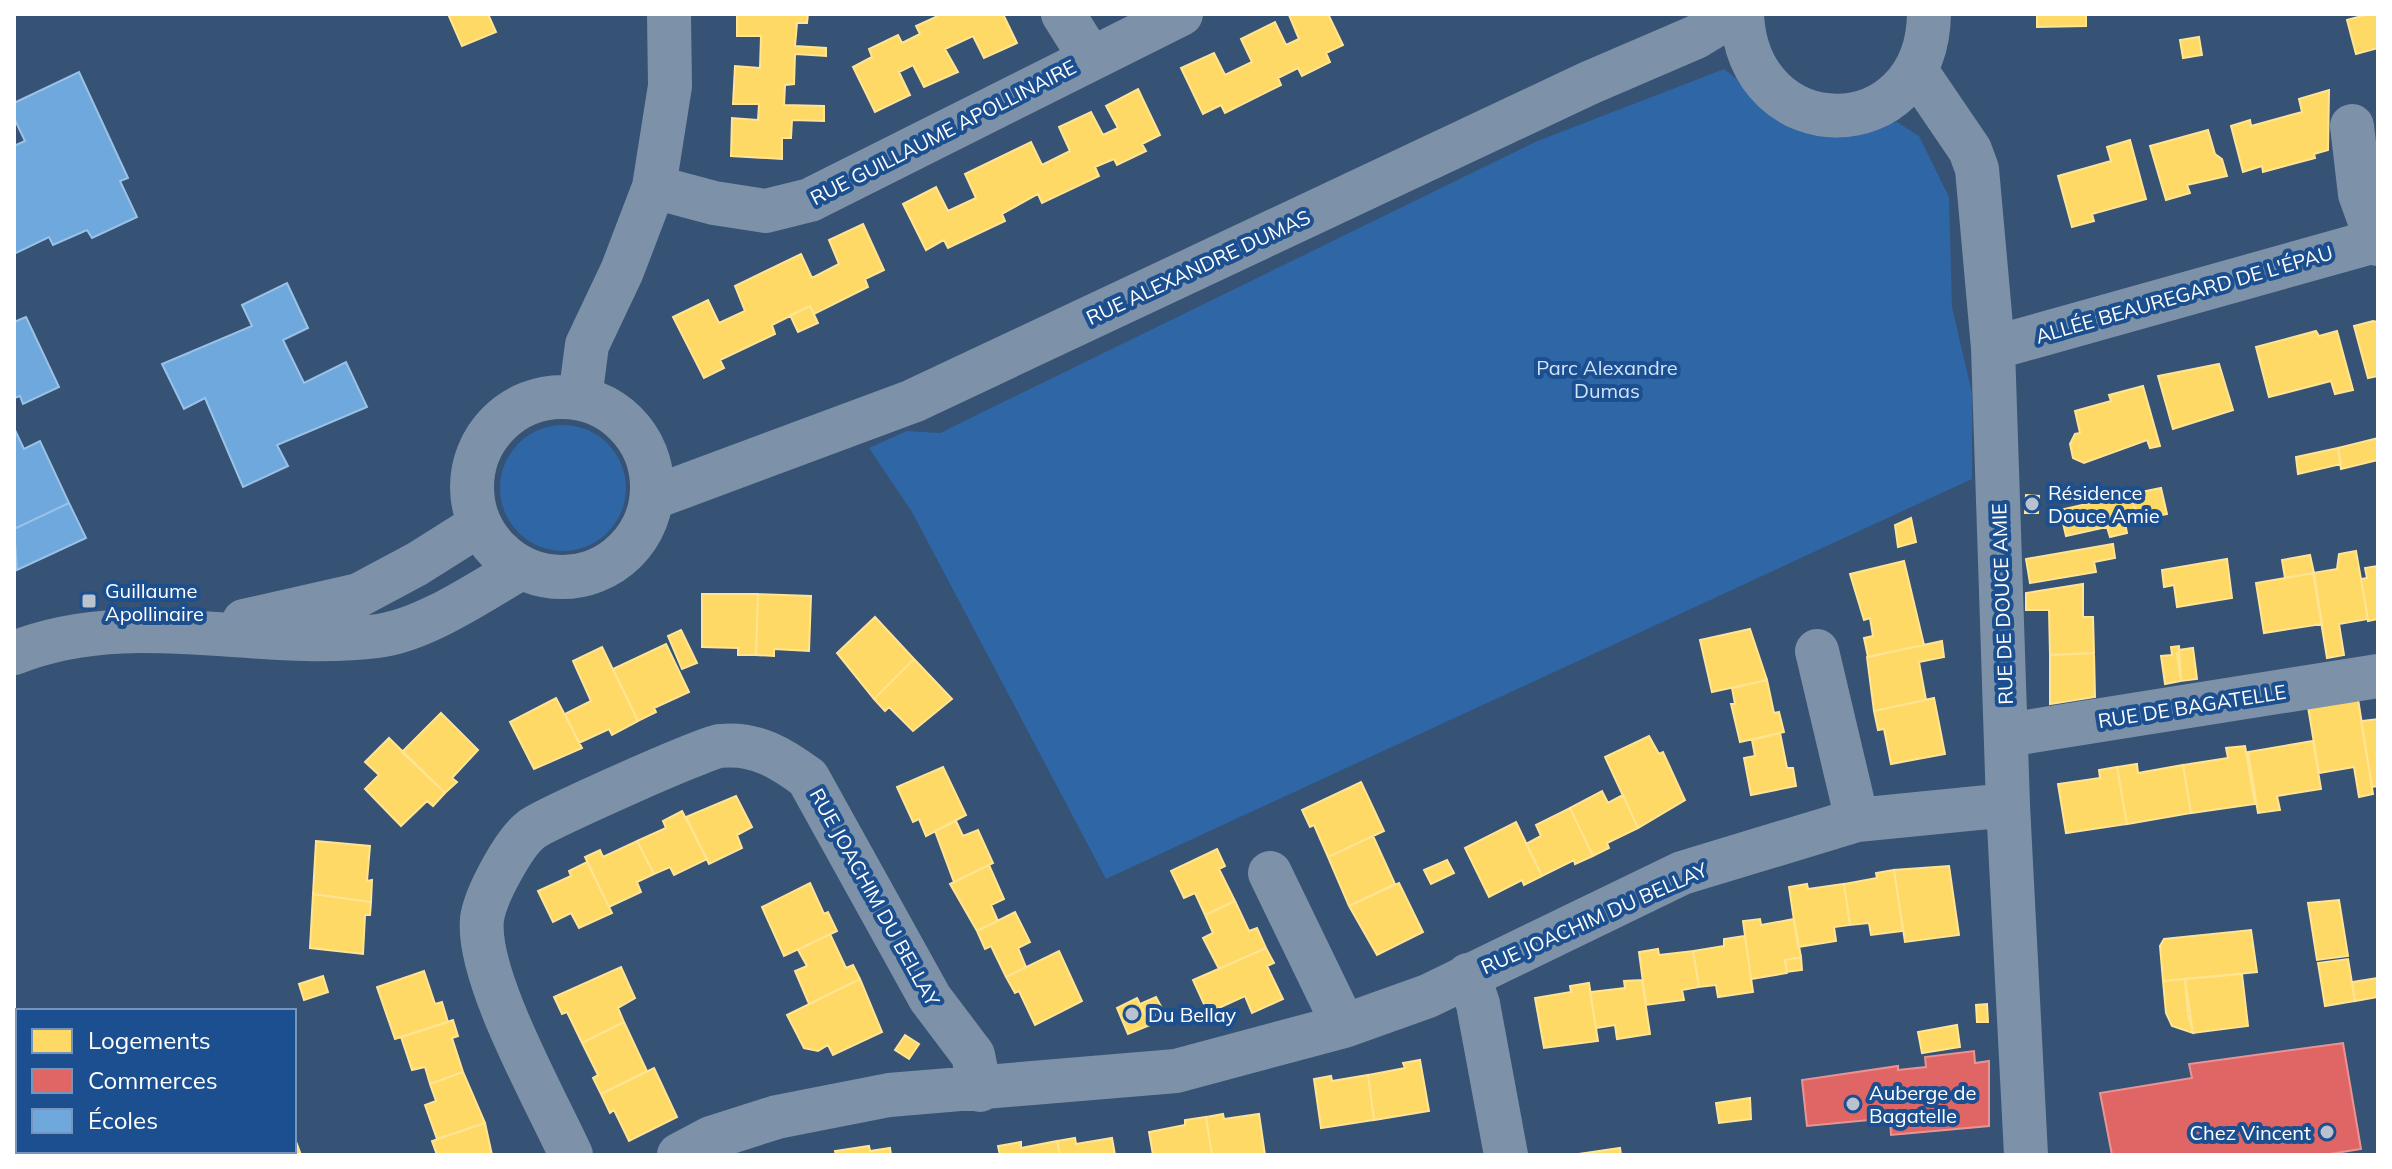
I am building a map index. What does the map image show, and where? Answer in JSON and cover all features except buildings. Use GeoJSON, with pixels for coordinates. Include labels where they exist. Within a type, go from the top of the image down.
{"type":"FeatureCollection","features":[{"type":"Feature","properties":{"kind":"street"},"geometry":{"type":"LineString","coordinates":[[580,398],[587,345],[622,271],[654,187],[670,86],[669,14]]}},
{"type":"Feature","properties":{"kind":"street","name":"RUE GUILLAUME APOLLINAIRE"},"geometry":{"type":"LineString","coordinates":[[1063,14],[1090,57]]}},
{"type":"Feature","properties":{"kind":"street","name":"RUE GUILLAUME APOLLINAIRE"},"geometry":{"type":"LineString","coordinates":[[654,187],[766,211],[810,200],[1181,14]]}},
{"type":"Feature","properties":{"kind":"street","name":"RUE ALEXANDRE DUMAS"},"geometry":{"type":"LineString","coordinates":[[652,498],[913,401],[1589,83],[1696,37],[1734,14]]}},
{"type":"Feature","properties":{"kind":"street"},"geometry":{"type":"LineString","coordinates":[[1742,14],[1743,41],[1755,71],[1776,95],[1804,110],[1836,116],[1867,111],[1895,96],[1917,72],[1929,41],[1929,14]]}},
{"type":"Feature","properties":{"kind":"street","name":"RUE DE DOUCE AMIE"},"geometry":{"type":"LineString","coordinates":[[1917,72],[1970,150],[1977,169],[1993,348],[2008,805],[2026,1155]]}},
{"type":"Feature","properties":{"kind":"street","name":"ALLÉE BEAUREGARD DE L'ÉPAU"},"geometry":{"type":"LineString","coordinates":[[1993,348],[2376,243],[2360,194],[2352,126]]}},
{"type":"Feature","properties":{"kind":"street"},"geometry":{"type":"LineString","coordinates":[[548,397],[580,398],[614,413],[637,436],[650,466],[652,498],[645,523],[627,550],[601,569],[570,577],[551,577],[521,568],[496,550],[479,525],[472,497],[473,466],[485,438],[519,407],[548,397]]}},
{"type":"Feature","properties":{"kind":"street"},"geometry":{"type":"LineString","coordinates":[[203,631],[359,595],[417,564],[479,525]]}},
{"type":"Feature","properties":{"kind":"street"},"geometry":{"type":"LineString","coordinates":[[14,653],[97,633],[203,631],[308,640],[381,636],[444,612],[521,568]]}},
{"type":"Feature","properties":{"kind":"street"},"geometry":{"type":"LineString","coordinates":[[1817,651],[1857,820]]}},
{"type":"Feature","properties":{"kind":"street","name":"RUE DE BAGATELLE"},"geometry":{"type":"LineString","coordinates":[[2007,735],[2378,676]]}},
{"type":"Feature","properties":{"kind":"street","name":"RUE JOACHIM DU BELLAY"},"geometry":{"type":"LineString","coordinates":[[571,1155],[486,970],[482,918],[499,874],[531,830],[717,746],[752,747],[782,758],[808,778],[930,998],[973,1055],[980,1090]]}},
{"type":"Feature","properties":{"kind":"street","name":"RUE JOACHIM DU BELLAY"},"geometry":{"type":"LineString","coordinates":[[679,1155],[711,1138],[777,1117],[889,1095],[980,1090],[1176,1071],[1344,1026],[1428,996],[1682,873],[1857,820],[2008,805]]}},
{"type":"Feature","properties":{"kind":"street"},"geometry":{"type":"LineString","coordinates":[[1270,873],[1344,1026]]}},
{"type":"Feature","properties":{"kind":"street","name":"RUE JOACHIM DU BELLAY"},"geometry":{"type":"LineString","coordinates":[[1468,975],[1478,1004],[1506,1155]]}},
{"type":"Feature","properties":{"kind":"green space","name":"Parc Alexandre Dumas"},"geometry":{"type":"Polygon","coordinates":[[[1724,69],[1761,98],[1858,129],[1897,122],[1919,136],[1949,197],[1952,307],[1972,393],[1972,479],[1106,879],[912,512],[869,448],[907,431],[940,433],[1535,142],[1724,69]]]}},
{"type":"Feature","properties":{"kind":"green space"},"geometry":{"type":"Polygon","coordinates":[[[563,425],[587,430],[608,443],[621,464],[626,488],[621,512],[608,533],[587,546],[563,551],[539,546],[518,533],[505,512],[500,488],[505,464],[518,443],[539,430],[563,425]]]}},
{"type":"Feature","properties":{"kind":"place","name":"Résidence Douce Amie"},"geometry":{"type":"Point","coordinates":[2032,504]}},
{"type":"Feature","properties":{"kind":"place","name":"Guillaume Apollinaire"},"geometry":{"type":"Point","coordinates":[89,601]}},
{"type":"Feature","properties":{"kind":"place","name":"Du Bellay"},"geometry":{"type":"Point","coordinates":[1132,1014]}},
{"type":"Feature","properties":{"kind":"place","name":"Auberge de Bagatelle"},"geometry":{"type":"Point","coordinates":[1853,1104]}},
{"type":"Feature","properties":{"kind":"place","name":"Chez Vincent"},"geometry":{"type":"Point","coordinates":[2327,1132]}}]}
